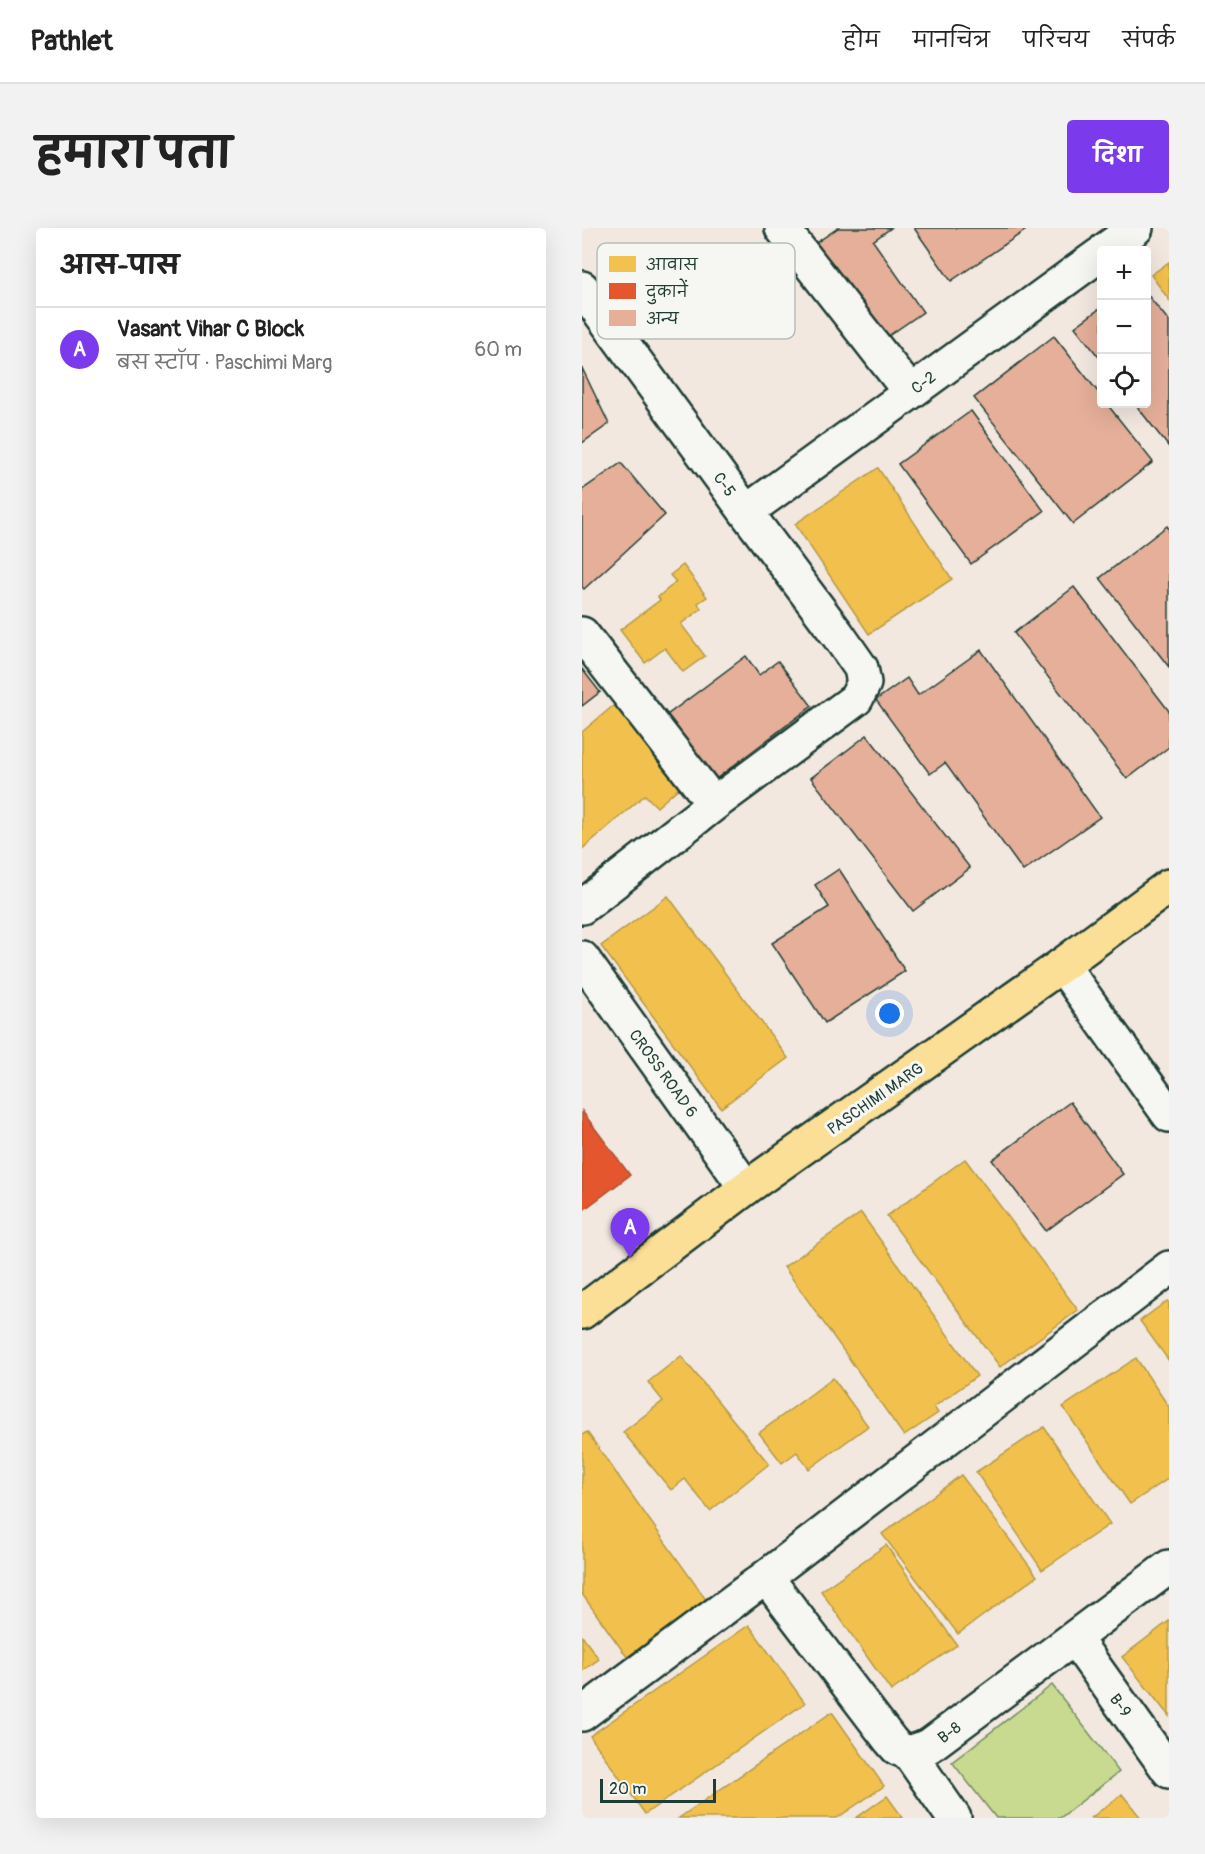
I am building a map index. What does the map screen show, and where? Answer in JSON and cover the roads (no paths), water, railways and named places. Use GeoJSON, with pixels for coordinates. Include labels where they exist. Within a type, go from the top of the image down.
{"type":"FeatureCollection","features":[{"type":"Feature","properties":{"kind":"main road","name":"PASCHIMI MARG"},"geometry":{"type":"LineString","coordinates":[[582,1312],[747,1188],[1062,965],[1169,886]]}},
{"type":"Feature","properties":{"kind":"street"},"geometry":{"type":"LineString","coordinates":[[782,228],[794,243]]}},
{"type":"Feature","properties":{"kind":"street","name":"C-2"},"geometry":{"type":"LineString","coordinates":[[1111,246],[1136,228]]}},
{"type":"Feature","properties":{"kind":"street"},"geometry":{"type":"LineString","coordinates":[[795,245],[910,392]]}},
{"type":"Feature","properties":{"kind":"street","name":"C-2"},"geometry":{"type":"LineString","coordinates":[[746,512],[1097,256]]}},
{"type":"Feature","properties":{"kind":"street","name":"C-5"},"geometry":{"type":"LineString","coordinates":[[582,288],[597,308]]}},
{"type":"Feature","properties":{"kind":"street","name":"C-5"},"geometry":{"type":"LineString","coordinates":[[619,339],[861,668],[864,683],[856,699],[714,804]]}},
{"type":"Feature","properties":{"kind":"street"},"geometry":{"type":"LineString","coordinates":[[582,634],[714,804],[582,907]]}},
{"type":"Feature","properties":{"kind":"street","name":"CROSS ROAD 6"},"geometry":{"type":"LineString","coordinates":[[582,958],[747,1188]]}},
{"type":"Feature","properties":{"kind":"street"},"geometry":{"type":"LineString","coordinates":[[1062,965],[1169,1115]]}},
{"type":"Feature","properties":{"kind":"street"},"geometry":{"type":"LineString","coordinates":[[582,1714],[766,1577],[1169,1268]]}},
{"type":"Feature","properties":{"kind":"street","name":"B-8"},"geometry":{"type":"LineString","coordinates":[[909,1753],[929,1746],[1169,1567]]}},
{"type":"Feature","properties":{"kind":"street"},"geometry":{"type":"LineString","coordinates":[[766,1577],[890,1740],[897,1748],[909,1753],[954,1818]]}},
{"type":"Feature","properties":{"kind":"street","name":"B-9"},"geometry":{"type":"LineString","coordinates":[[1074,1638],[1169,1771]]}},
{"type":"Feature","properties":{"kind":"place","name":"Vasant Vihar C Block"},"geometry":{"type":"Point","coordinates":[630,1258]}}]}
